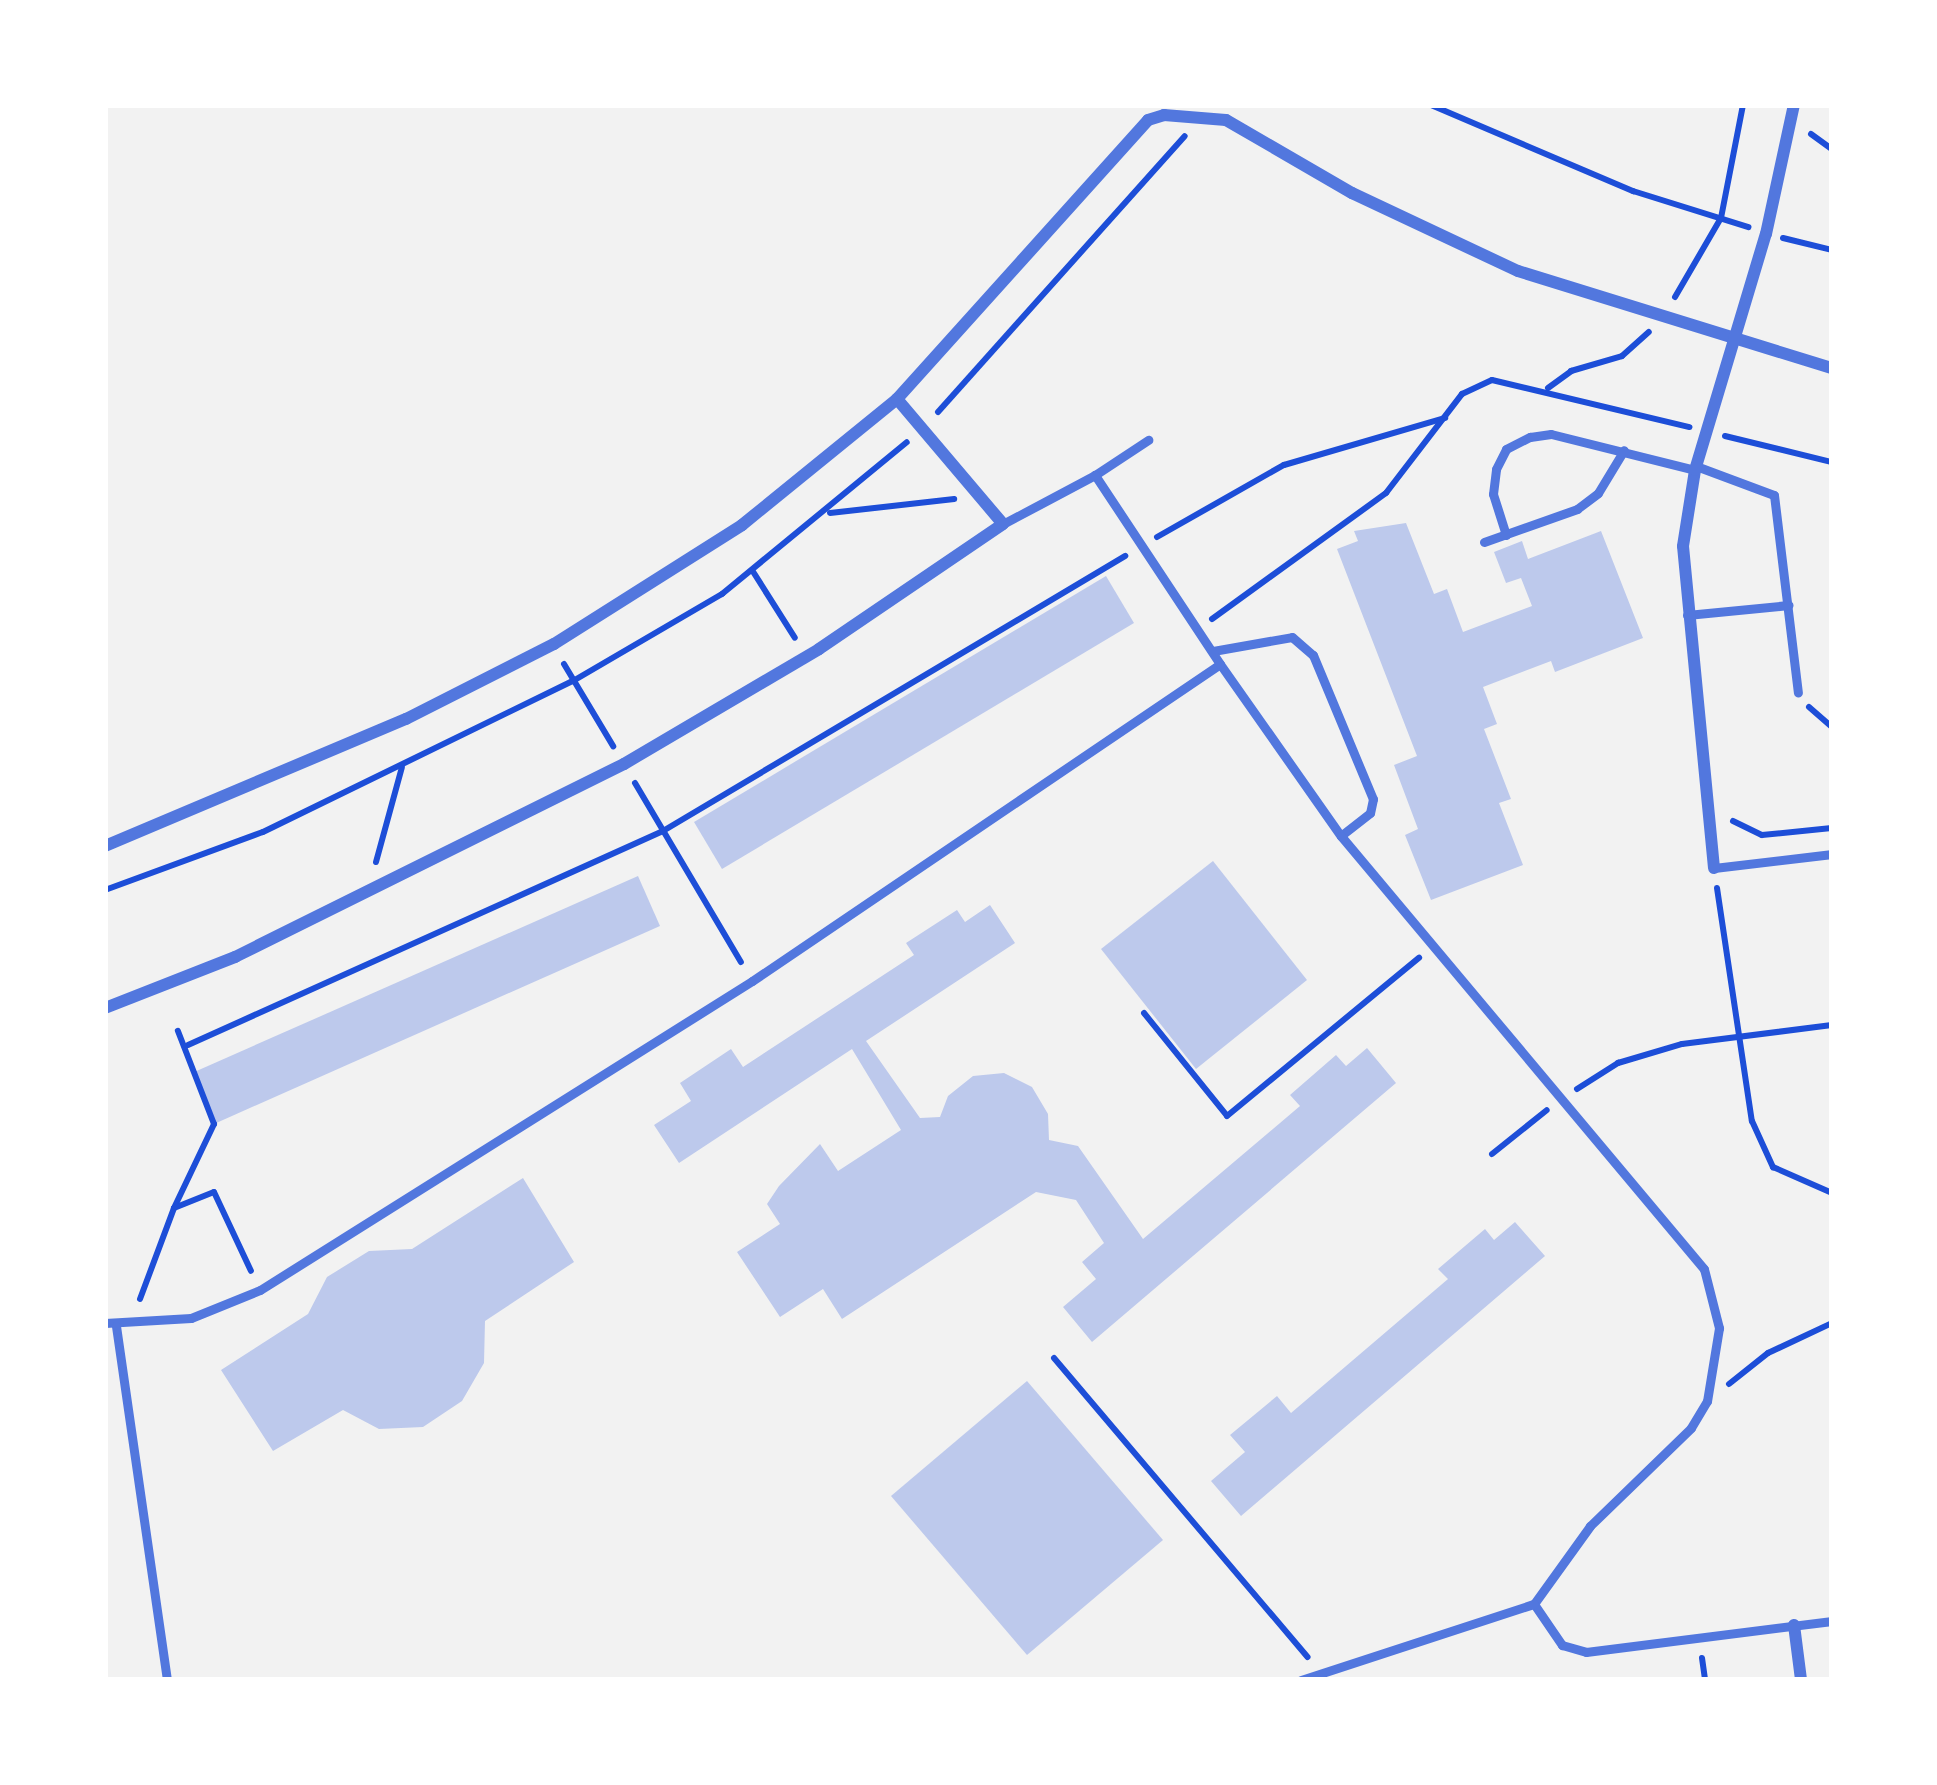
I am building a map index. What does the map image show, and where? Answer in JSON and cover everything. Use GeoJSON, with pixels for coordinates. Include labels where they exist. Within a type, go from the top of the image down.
{"type":"FeatureCollection","features":[{"type":"Feature","properties":{"kind":"street"},"geometry":{"type":"LineString","coordinates":[[1714,868],[1684,615],[1683,546],[1696,468],[1728,342],[1766,234],[1794,105]]}},
{"type":"Feature","properties":{"kind":"street"},"geometry":{"type":"LineString","coordinates":[[105,846],[406,719],[554,644],[742,525],[897,399],[1148,120],[1182,109],[1226,120],[1482,255],[1659,320],[1832,368]]}},
{"type":"Feature","properties":{"kind":"street"},"geometry":{"type":"LineString","coordinates":[[105,1008],[368,891],[624,764],[806,656],[1003,524],[897,399]]}},
{"type":"Feature","properties":{"kind":"street"},"geometry":{"type":"LineString","coordinates":[[1794,1625],[1801,1680]]}},
{"type":"Feature","properties":{"kind":"lane"},"geometry":{"type":"LineString","coordinates":[[1506,535],[1493,494],[1506,449],[1551,434],[1713,470],[1774,495],[1798,693]]}},
{"type":"Feature","properties":{"kind":"lane"},"geometry":{"type":"LineString","coordinates":[[1003,524],[1095,475],[1148,440]]}},
{"type":"Feature","properties":{"kind":"lane"},"geometry":{"type":"LineString","coordinates":[[1484,542],[1577,509],[1598,493],[1624,450]]}},
{"type":"Feature","properties":{"kind":"lane"},"geometry":{"type":"LineString","coordinates":[[1095,475],[1340,836],[1704,1269],[1720,1328],[1707,1401],[1691,1428],[1590,1526],[1534,1604],[1318,1669],[1301,1680]]}},
{"type":"Feature","properties":{"kind":"lane"},"geometry":{"type":"LineString","coordinates":[[1684,615],[1789,605]]}},
{"type":"Feature","properties":{"kind":"lane"},"geometry":{"type":"LineString","coordinates":[[1213,651],[1292,637],[1313,655],[1372,799],[1370,813],[1340,836]]}},
{"type":"Feature","properties":{"kind":"lane"},"geometry":{"type":"LineString","coordinates":[[167,1680],[110,1324],[191,1318],[260,1290],[640,1054],[1220,664]]}},
{"type":"Feature","properties":{"kind":"lane"},"geometry":{"type":"LineString","coordinates":[[1714,868],[1832,854]]}},
{"type":"Feature","properties":{"kind":"lane"},"geometry":{"type":"LineString","coordinates":[[1534,1604],[1562,1645],[1586,1652],[1832,1621]]}},
{"type":"Feature","properties":{"kind":"path"},"geometry":{"type":"LineString","coordinates":[[1431,105],[1611,183],[1766,234],[1832,250]]}},
{"type":"Feature","properties":{"kind":"path"},"geometry":{"type":"LineString","coordinates":[[1547,389],[1571,371],[1622,356],[1659,320],[1720,218],[1743,105]]}},
{"type":"Feature","properties":{"kind":"path"},"geometry":{"type":"LineString","coordinates":[[188,1045],[663,831],[1284,465],[1445,418]]}},
{"type":"Feature","properties":{"kind":"path"},"geometry":{"type":"LineString","coordinates":[[1713,470],[1724,436]]}},
{"type":"Feature","properties":{"kind":"path"},"geometry":{"type":"LineString","coordinates":[[826,513],[982,494]]}},
{"type":"Feature","properties":{"kind":"path"},"geometry":{"type":"LineString","coordinates":[[752,570],[806,656]]}},
{"type":"Feature","properties":{"kind":"path"},"geometry":{"type":"LineString","coordinates":[[554,644],[730,944]]}},
{"type":"Feature","properties":{"kind":"path"},"geometry":{"type":"LineString","coordinates":[[1798,693],[1832,727]]}},
{"type":"Feature","properties":{"kind":"path"},"geometry":{"type":"LineString","coordinates":[[368,891],[402,767]]}},
{"type":"Feature","properties":{"kind":"path"},"geometry":{"type":"LineString","coordinates":[[1725,807],[1737,827],[1762,835],[1832,828]]}},
{"type":"Feature","properties":{"kind":"path"},"geometry":{"type":"LineString","coordinates":[[1714,868],[1752,1121],[1773,1167],[1832,1193]]}},
{"type":"Feature","properties":{"kind":"path"},"geometry":{"type":"LineString","coordinates":[[1144,1013],[1227,1116],[1432,947]]}},
{"type":"Feature","properties":{"kind":"path"},"geometry":{"type":"LineString","coordinates":[[1492,1154],[1560,1100],[1618,1063],[1740,1036],[1832,1025]]}},
{"type":"Feature","properties":{"kind":"path"},"geometry":{"type":"LineString","coordinates":[[130,1325],[174,1208],[214,1124],[188,1045],[178,1031]]}},
{"type":"Feature","properties":{"kind":"path"},"geometry":{"type":"LineString","coordinates":[[174,1208],[214,1192],[260,1290]]}},
{"type":"Feature","properties":{"kind":"path"},"geometry":{"type":"LineString","coordinates":[[1707,1401],[1768,1353],[1832,1323]]}},
{"type":"Feature","properties":{"kind":"path"},"geometry":{"type":"LineString","coordinates":[[1054,1358],[1318,1669]]}},
{"type":"Feature","properties":{"kind":"building"},"geometry":{"type":"Polygon","coordinates":[[[1406,523],[1434,594],[1447,589],[1463,632],[1532,606],[1521,578],[1506,583],[1494,552],[1522,541],[1528,559],[1601,531],[1643,638],[1555,672],[1551,661],[1483,687],[1497,724],[1484,729],[1511,799],[1499,803],[1523,865],[1431,900],[1405,835],[1418,829],[1394,765],[1417,756],[1337,549],[1358,541],[1354,531],[1406,523]]]}},
{"type":"Feature","properties":{"kind":"building"},"geometry":{"type":"Polygon","coordinates":[[[1106,576],[1134,623],[722,869],[694,822],[1106,576]]]}},
{"type":"Feature","properties":{"kind":"building"},"geometry":{"type":"Polygon","coordinates":[[[1213,861],[1307,980],[1196,1069],[1101,949],[1213,861]]]}},
{"type":"Feature","properties":{"kind":"building"},"geometry":{"type":"Polygon","coordinates":[[[638,876],[660,926],[214,1124],[192,1073],[638,876]]]}},
{"type":"Feature","properties":{"kind":"building"},"geometry":{"type":"Polygon","coordinates":[[[990,905],[1015,943],[866,1041],[920,1118],[940,1117],[948,1096],[973,1076],[1004,1073],[1032,1087],[1048,1114],[1049,1140],[1078,1146],[1143,1239],[1300,1106],[1290,1095],[1336,1055],[1346,1066],[1367,1048],[1396,1083],[1092,1342],[1063,1307],[1096,1279],[1082,1262],[1104,1243],[1076,1200],[1036,1192],[842,1319],[823,1289],[780,1317],[737,1252],[780,1224],[767,1204],[820,1144],[838,1171],[901,1130],[852,1049],[679,1163],[654,1125],[691,1101],[680,1083],[731,1049],[743,1067],[914,955],[906,943],[957,910],[965,922],[990,905]]]}},
{"type":"Feature","properties":{"kind":"building"},"geometry":{"type":"Polygon","coordinates":[[[523,1178],[574,1262],[485,1321],[484,1363],[462,1401],[423,1427],[379,1429],[343,1410],[273,1451],[221,1370],[308,1314],[327,1277],[369,1251],[412,1249],[523,1178]]]}},
{"type":"Feature","properties":{"kind":"building"},"geometry":{"type":"Polygon","coordinates":[[[1515,1222],[1545,1256],[1241,1516],[1211,1481],[1245,1452],[1230,1435],[1277,1396],[1291,1413],[1448,1279],[1438,1269],[1485,1229],[1494,1240],[1515,1222]]]}},
{"type":"Feature","properties":{"kind":"building"},"geometry":{"type":"Polygon","coordinates":[[[1027,1381],[1163,1540],[1027,1655],[891,1496],[1027,1381]]]}}]}
